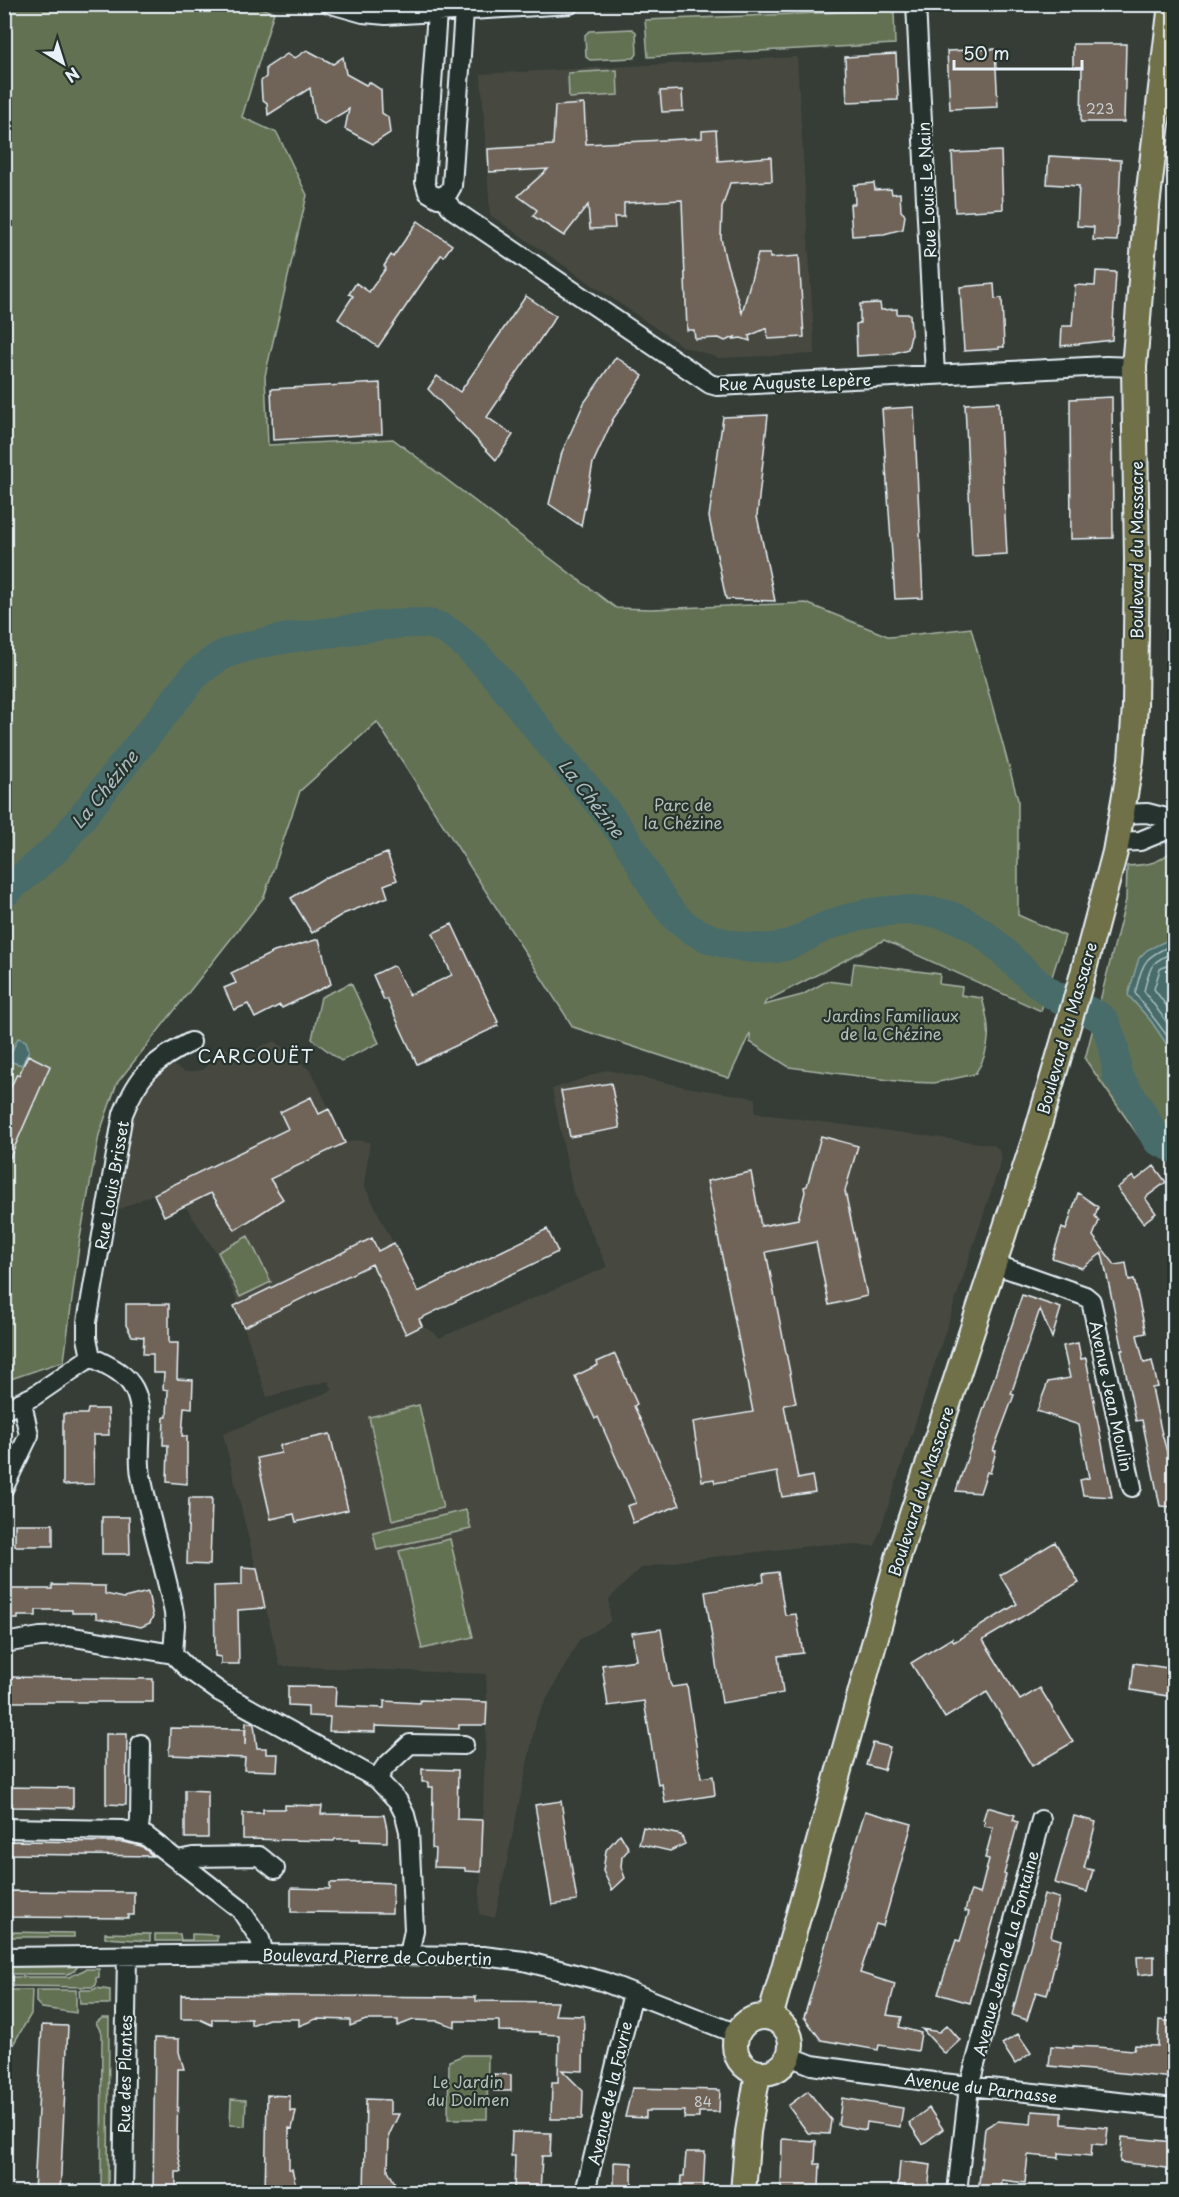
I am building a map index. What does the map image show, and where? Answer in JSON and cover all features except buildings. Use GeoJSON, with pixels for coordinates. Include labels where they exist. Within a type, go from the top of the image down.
{"type":"FeatureCollection","features":[{"type":"Feature","properties":{"kind":"main road","name":"Boulevard du Massacre"},"geometry":{"type":"LineString","coordinates":[[770,2018],[899,1554],[1036,1135],[1112,867],[1131,760],[1135,706],[1137,560],[1134,367],[1146,215],[1171,4]]}},
{"type":"Feature","properties":{"kind":"main road"},"geometry":{"type":"LineString","coordinates":[[760,2017],[770,2018],[781,2024],[788,2033],[791,2044],[789,2056],[777,2070],[758,2073],[747,2068],[738,2059],[735,2047],[737,2034],[751,2020],[760,2017]]}},
{"type":"Feature","properties":{"kind":"main road"},"geometry":{"type":"LineString","coordinates":[[742,2193],[748,2132],[758,2073]]}},
{"type":"Feature","properties":{"kind":"street"},"geometry":{"type":"LineString","coordinates":[[331,4],[363,13],[386,15],[570,4]]}},
{"type":"Feature","properties":{"kind":"street","name":"Rue Louis Le Nain"},"geometry":{"type":"LineString","coordinates":[[916,4],[935,375]]}},
{"type":"Feature","properties":{"kind":"street"},"geometry":{"type":"LineString","coordinates":[[443,196],[452,186],[464,11]]}},
{"type":"Feature","properties":{"kind":"street","name":"Rue Auguste Lepère"},"geometry":{"type":"LineString","coordinates":[[437,12],[425,182],[426,189],[431,196],[438,198],[443,196],[452,208],[710,384],[728,386],[1106,366],[1134,367]]}},
{"type":"Feature","properties":{"kind":"street"},"geometry":{"type":"LineString","coordinates":[[1121,814],[1148,813],[1174,820]]}},
{"type":"Feature","properties":{"kind":"street"},"geometry":{"type":"LineString","coordinates":[[1116,843],[1140,841],[1174,827]]}},
{"type":"Feature","properties":{"kind":"street","name":"Rue Louis Brisset"},"geometry":{"type":"LineString","coordinates":[[91,1357],[87,1338],[87,1322],[123,1114],[137,1083],[148,1070],[164,1055],[190,1042]]}},
{"type":"Feature","properties":{"kind":"street","name":"Avenue Jean Moulin"},"geometry":{"type":"LineString","coordinates":[[994,1264],[1085,1296],[1091,1301],[1132,1487]]}},
{"type":"Feature","properties":{"kind":"street"},"geometry":{"type":"LineString","coordinates":[[4,1410],[22,1403],[91,1357],[120,1373],[132,1386],[140,1406],[141,1477],[174,1613],[173,1654]]}},
{"type":"Feature","properties":{"kind":"street"},"geometry":{"type":"LineString","coordinates":[[4,1487],[30,1435],[22,1403]]}},
{"type":"Feature","properties":{"kind":"street"},"geometry":{"type":"LineString","coordinates":[[4,1643],[40,1637],[68,1636],[173,1654],[188,1669],[220,1692],[377,1779],[398,1801],[409,1831],[414,1930],[409,1955]]}},
{"type":"Feature","properties":{"kind":"street"},"geometry":{"type":"LineString","coordinates":[[138,1832],[141,1744]]}},
{"type":"Feature","properties":{"kind":"street"},"geometry":{"type":"LineString","coordinates":[[377,1779],[385,1767],[410,1744],[464,1745]]}},
{"type":"Feature","properties":{"kind":"street","name":"Avenue Jean de La Fontaine"},"geometry":{"type":"LineString","coordinates":[[957,2193],[969,2087],[1041,1820]]}},
{"type":"Feature","properties":{"kind":"street"},"geometry":{"type":"LineString","coordinates":[[4,1828],[138,1832],[154,1841],[240,1909],[255,1930],[264,1954]]}},
{"type":"Feature","properties":{"kind":"street"},"geometry":{"type":"LineString","coordinates":[[178,1860],[193,1857],[259,1856],[275,1869]]}},
{"type":"Feature","properties":{"kind":"street","name":"Boulevard Pierre de Coubertin"},"geometry":{"type":"LineString","coordinates":[[4,1957],[264,1954],[483,1956],[524,1960],[594,1978],[737,2034]]}},
{"type":"Feature","properties":{"kind":"street","name":"Rue des Plantes"},"geometry":{"type":"LineString","coordinates":[[123,2193],[127,1956]]}},
{"type":"Feature","properties":{"kind":"street","name":"Avenue de la Favrie"},"geometry":{"type":"LineString","coordinates":[[585,2193],[633,1993]]}},
{"type":"Feature","properties":{"kind":"street","name":"Avenue du Parnasse"},"geometry":{"type":"LineString","coordinates":[[789,2056],[812,2065],[969,2087],[1174,2108]]}},
{"type":"Feature","properties":{"kind":"shaded area"},"geometry":{"type":"Polygon","coordinates":[[[797,57],[815,354],[719,358],[682,346],[490,215],[481,74],[797,57]]]}},
{"type":"Feature","properties":{"kind":"shaded area"},"geometry":{"type":"Polygon","coordinates":[[[275,1041],[312,1072],[345,1143],[356,1140],[370,1142],[364,1185],[418,1292],[408,1297],[422,1326],[439,1338],[607,1267],[573,1192],[552,1089],[607,1070],[686,1087],[756,1098],[755,1113],[994,1145],[998,1148],[1002,1158],[875,1546],[828,1544],[686,1560],[641,1568],[609,1599],[610,1622],[579,1640],[537,1717],[495,1918],[479,1914],[487,1702],[486,1674],[280,1666],[223,1434],[333,1390],[328,1381],[267,1397],[244,1327],[233,1306],[238,1303],[237,1300],[215,1251],[185,1206],[154,1194],[118,1210],[132,1123],[142,1096],[153,1081],[172,1065],[185,1072],[203,1070],[217,1057],[222,1045],[246,1059],[261,1046],[275,1041]]]}},
{"type":"Feature","properties":{"kind":"green space","name":"Parc de la Chézine"},"geometry":{"type":"Polygon","coordinates":[[[5,5],[250,5],[274,12],[242,117],[277,133],[307,195],[265,376],[268,445],[393,439],[616,608],[651,609],[806,603],[890,637],[971,628],[1018,800],[1018,915],[1065,936],[1041,1011],[884,940],[766,1001],[764,1005],[802,995],[827,981],[851,984],[854,963],[940,974],[939,984],[962,987],[961,995],[982,998],[987,1018],[988,1037],[985,1055],[975,1074],[934,1083],[904,1082],[789,1067],[750,1042],[750,1033],[729,1078],[573,1027],[377,722],[300,791],[264,897],[117,1083],[99,1135],[80,1238],[64,1361],[5,1381],[5,5]]]}},
{"type":"Feature","properties":{"kind":"green space"},"geometry":{"type":"Polygon","coordinates":[[[894,10],[895,44],[648,57],[645,20],[894,10]]]}},
{"type":"Feature","properties":{"kind":"green space"},"geometry":{"type":"Polygon","coordinates":[[[632,29],[636,32],[637,54],[634,58],[590,60],[586,57],[585,35],[589,31],[632,29]]]}},
{"type":"Feature","properties":{"kind":"green space"},"geometry":{"type":"Polygon","coordinates":[[[617,70],[618,95],[569,98],[568,73],[617,70]]]}},
{"type":"Feature","properties":{"kind":"green space"},"geometry":{"type":"Polygon","coordinates":[[[1174,846],[1174,1160],[1146,1147],[1085,1059],[1126,900],[1127,866],[1160,860],[1174,846]]]}},
{"type":"Feature","properties":{"kind":"green space"},"geometry":{"type":"Polygon","coordinates":[[[351,983],[379,1043],[341,1061],[312,1039],[321,997],[351,983]]]}},
{"type":"Feature","properties":{"kind":"green space"},"geometry":{"type":"Polygon","coordinates":[[[248,1236],[271,1282],[240,1297],[218,1252],[248,1236]]]}},
{"type":"Feature","properties":{"kind":"green space"},"geometry":{"type":"Polygon","coordinates":[[[419,1405],[443,1508],[392,1520],[369,1417],[419,1405]]]}},
{"type":"Feature","properties":{"kind":"green space"},"geometry":{"type":"Polygon","coordinates":[[[466,1510],[471,1529],[377,1550],[373,1532],[466,1510]]]}},
{"type":"Feature","properties":{"kind":"green space"},"geometry":{"type":"Polygon","coordinates":[[[450,1539],[473,1637],[422,1649],[399,1551],[450,1539]]]}},
{"type":"Feature","properties":{"kind":"green space"},"geometry":{"type":"Polygon","coordinates":[[[5,1932],[74,1933],[74,1937],[5,1937],[5,1932]]]}},
{"type":"Feature","properties":{"kind":"green space"},"geometry":{"type":"Polygon","coordinates":[[[105,1933],[150,1934],[150,1941],[105,1938],[105,1933]]]}},
{"type":"Feature","properties":{"kind":"green space"},"geometry":{"type":"Polygon","coordinates":[[[155,1934],[180,1934],[181,1940],[192,1940],[192,1934],[217,1935],[217,1941],[155,1941],[155,1934]]]}},
{"type":"Feature","properties":{"kind":"green space"},"geometry":{"type":"Polygon","coordinates":[[[5,1965],[79,1965],[68,1974],[5,1974],[5,1965]]]}},
{"type":"Feature","properties":{"kind":"green space"},"geometry":{"type":"Polygon","coordinates":[[[86,1969],[99,1969],[99,1977],[96,1978],[96,1985],[93,1987],[5,1986],[5,1977],[69,1977],[86,1969]]]}},
{"type":"Feature","properties":{"kind":"green space"},"geometry":{"type":"Polygon","coordinates":[[[96,1988],[110,1990],[110,2004],[80,2004],[79,1990],[96,1988]]]}},
{"type":"Feature","properties":{"kind":"green space"},"geometry":{"type":"Polygon","coordinates":[[[5,1990],[32,1990],[31,2014],[11,2048],[8,2064],[12,2087],[8,2092],[4,2089],[5,1990]]]}},
{"type":"Feature","properties":{"kind":"green space"},"geometry":{"type":"Polygon","coordinates":[[[36,1990],[76,1990],[76,2013],[42,2008],[36,2002],[36,1990]]]}},
{"type":"Feature","properties":{"kind":"green space"},"geometry":{"type":"Polygon","coordinates":[[[102,2018],[109,2018],[108,2192],[101,2192],[102,2034],[96,2023],[102,2018]]]}},
{"type":"Feature","properties":{"kind":"green space","name":"Le Jardin du Dolmen"},"geometry":{"type":"Polygon","coordinates":[[[464,2055],[488,2055],[487,2119],[448,2119],[449,2061],[464,2055]]]}},
{"type":"Feature","properties":{"kind":"green space"},"geometry":{"type":"Polygon","coordinates":[[[231,2099],[246,2100],[245,2126],[230,2125],[231,2099]]]}},
{"type":"Feature","properties":{"kind":"water"},"geometry":{"type":"Polygon","coordinates":[[[1174,937],[1174,1055],[1151,1021],[1128,995],[1139,958],[1147,950],[1174,937]]]}},
{"type":"Feature","properties":{"kind":"water"},"geometry":{"type":"Polygon","coordinates":[[[18,1038],[26,1041],[29,1050],[22,1065],[12,1062],[9,1057],[18,1038]]]}},
{"type":"Feature","properties":{"kind":"waterway","name":"La Chézine"},"geometry":{"type":"LineString","coordinates":[[4,893],[58,847],[194,676],[217,658],[245,647],[292,637],[425,623],[448,632],[463,643],[494,674],[611,819],[631,847],[667,907],[686,926],[706,937],[725,943],[764,948],[790,944],[828,926],[872,913],[902,910],[951,916],[982,933],[1049,992],[1098,1016],[1105,1022],[1114,1047],[1117,1075],[1157,1140],[1174,1148]]}},
{"type":"Feature","properties":{"kind":"district","name":"CARCOUËT"},"geometry":{"type":"Point","coordinates":[256,1055]}},
{"type":"Feature","properties":{"kind":"park label","name":"Jardins Familiaux de la Chézine"},"geometry":{"type":"Point","coordinates":[891,1024]}}]}
